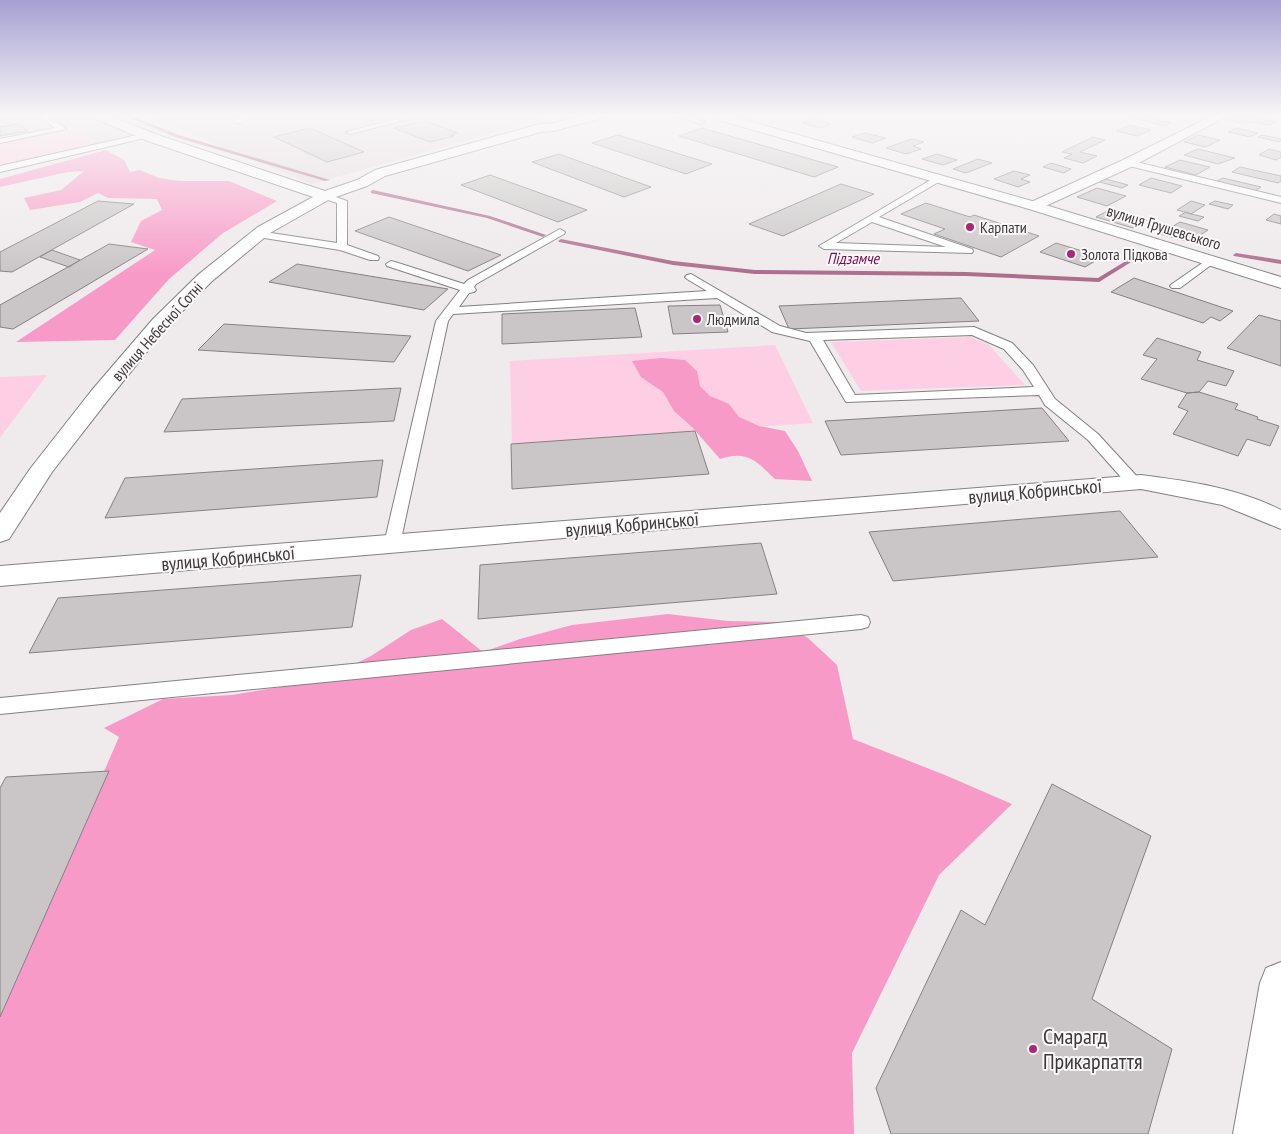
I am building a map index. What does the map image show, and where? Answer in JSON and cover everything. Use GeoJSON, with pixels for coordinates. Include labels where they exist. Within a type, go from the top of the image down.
{"type":"FeatureCollection","features":[{"type":"Feature","properties":{"kind":"street"},"geometry":{"type":"LineString","coordinates":[[246,169],[325,196]]}},
{"type":"Feature","properties":{"kind":"street","name":"вулиця Небесної Сотні"},"geometry":{"type":"LineString","coordinates":[[0,533],[42,469],[160,323],[205,278],[258,234],[325,196],[362,183],[392,179],[426,169]]}},
{"type":"Feature","properties":{"kind":"street","name":"вулиця Грушевського"},"geometry":{"type":"LineString","coordinates":[[907,169],[1034,206],[1281,283]]}},
{"type":"Feature","properties":{"kind":"street"},"geometry":{"type":"LineString","coordinates":[[1034,206],[1115,169]]}},
{"type":"Feature","properties":{"kind":"street","name":"вулиця Кобринської"},"geometry":{"type":"LineString","coordinates":[[0,576],[1134,482],[1194,489],[1274,514]]}},
{"type":"Feature","properties":{"kind":"street"},"geometry":{"type":"LineString","coordinates":[[1257,1134],[1281,983]]}},
{"type":"Feature","properties":{"kind":"lane"},"geometry":{"type":"LineString","coordinates":[[1152,169],[1281,200]]}},
{"type":"Feature","properties":{"kind":"lane"},"geometry":{"type":"LineString","coordinates":[[871,218],[968,251],[824,246],[871,218],[939,178]]}},
{"type":"Feature","properties":{"kind":"lane"},"geometry":{"type":"LineString","coordinates":[[325,196],[342,201],[342,247]]}},
{"type":"Feature","properties":{"kind":"lane"},"geometry":{"type":"LineString","coordinates":[[392,544],[442,321],[468,290],[472,282],[560,232]]}},
{"type":"Feature","properties":{"kind":"lane"},"geometry":{"type":"LineString","coordinates":[[258,234],[342,247],[374,258]]}},
{"type":"Feature","properties":{"kind":"lane"},"geometry":{"type":"LineString","coordinates":[[1176,286],[1211,260]]}},
{"type":"Feature","properties":{"kind":"lane"},"geometry":{"type":"LineString","coordinates":[[391,264],[468,290]]}},
{"type":"Feature","properties":{"kind":"lane"},"geometry":{"type":"LineString","coordinates":[[691,277],[776,329],[806,337],[974,332],[1008,346],[1028,368],[1050,402],[1093,437],[1134,482]]}},
{"type":"Feature","properties":{"kind":"lane"},"geometry":{"type":"LineString","coordinates":[[449,311],[720,294]]}},
{"type":"Feature","properties":{"kind":"lane"},"geometry":{"type":"LineString","coordinates":[[814,336],[851,399],[1043,391]]}},
{"type":"Feature","properties":{"kind":"lane"},"geometry":{"type":"LineString","coordinates":[[0,706],[861,622]]}},
{"type":"Feature","properties":{"kind":"shaded area"},"geometry":{"type":"Polygon","coordinates":[[[0,169],[16,169],[0,173],[0,169]]]}},
{"type":"Feature","properties":{"kind":"shaded area"},"geometry":{"type":"Polygon","coordinates":[[[37,169],[128,169],[130,172],[140,170],[159,178],[180,181],[229,181],[277,201],[223,233],[169,279],[115,340],[16,342],[155,250],[131,242],[141,221],[162,210],[157,199],[108,198],[98,193],[80,202],[30,210],[24,198],[61,190],[84,171],[68,172],[0,187],[0,179],[37,169]]]}},
{"type":"Feature","properties":{"kind":"shaded area"},"geometry":{"type":"Polygon","coordinates":[[[275,169],[365,169],[312,184],[275,169]]]}},
{"type":"Feature","properties":{"kind":"shaded area"},"geometry":{"type":"Polygon","coordinates":[[[970,337],[988,344],[1025,385],[861,391],[831,342],[970,337]]]}},
{"type":"Feature","properties":{"kind":"shaded area"},"geometry":{"type":"Polygon","coordinates":[[[775,345],[813,423],[512,444],[510,361],[775,345]]]}},
{"type":"Feature","properties":{"kind":"shaded area"},"geometry":{"type":"Polygon","coordinates":[[[661,358],[685,360],[697,371],[700,386],[710,396],[729,404],[739,417],[759,426],[785,431],[798,451],[812,481],[775,479],[757,462],[745,457],[738,456],[720,459],[692,427],[674,411],[663,392],[641,377],[632,361],[661,358]]]}},
{"type":"Feature","properties":{"kind":"shaded area"},"geometry":{"type":"Polygon","coordinates":[[[47,375],[0,438],[0,377],[47,375]]]}},
{"type":"Feature","properties":{"kind":"shaded area"},"geometry":{"type":"Polygon","coordinates":[[[668,614],[728,621],[782,622],[808,638],[837,665],[853,739],[1012,804],[939,875],[852,1053],[854,1134],[0,1134],[0,1009],[119,737],[104,728],[163,699],[232,695],[322,680],[371,656],[411,630],[442,619],[483,652],[520,639],[572,625],[668,614]]]}},
{"type":"Feature","properties":{"kind":"building"},"geometry":{"type":"Polygon","coordinates":[[[550,169],[601,169],[651,187],[624,197],[550,169]]]}},
{"type":"Feature","properties":{"kind":"building"},"geometry":{"type":"Polygon","coordinates":[[[671,169],[699,169],[686,174],[671,169]]]}},
{"type":"Feature","properties":{"kind":"building"},"geometry":{"type":"Polygon","coordinates":[[[787,169],[833,169],[814,177],[787,169]]]}},
{"type":"Feature","properties":{"kind":"building"},"geometry":{"type":"Polygon","coordinates":[[[953,169],[977,169],[966,173],[953,169]]]}},
{"type":"Feature","properties":{"kind":"building"},"geometry":{"type":"Polygon","coordinates":[[[1050,169],[1071,169],[1064,173],[1050,169]]]}},
{"type":"Feature","properties":{"kind":"building"},"geometry":{"type":"Polygon","coordinates":[[[1172,169],[1207,169],[1196,175],[1172,169]]]}},
{"type":"Feature","properties":{"kind":"building"},"geometry":{"type":"Polygon","coordinates":[[[1237,169],[1249,169],[1281,176],[1281,181],[1278,183],[1232,172],[1237,169]]]}},
{"type":"Feature","properties":{"kind":"building"},"geometry":{"type":"Polygon","coordinates":[[[1014,171],[1030,175],[1021,179],[1030,182],[1018,187],[994,179],[1014,171]]]}},
{"type":"Feature","properties":{"kind":"building"},"geometry":{"type":"Polygon","coordinates":[[[490,175],[587,210],[558,222],[461,185],[490,175]]]}},
{"type":"Feature","properties":{"kind":"building"},"geometry":{"type":"Polygon","coordinates":[[[1102,178],[1128,185],[1122,188],[1096,181],[1102,178]]]}},
{"type":"Feature","properties":{"kind":"building"},"geometry":{"type":"Polygon","coordinates":[[[1151,178],[1182,186],[1171,193],[1139,185],[1151,178]]]}},
{"type":"Feature","properties":{"kind":"building"},"geometry":{"type":"Polygon","coordinates":[[[1223,178],[1261,187],[1253,192],[1215,182],[1223,178]]]}},
{"type":"Feature","properties":{"kind":"building"},"geometry":{"type":"Polygon","coordinates":[[[841,184],[874,194],[783,236],[749,224],[841,184]]]}},
{"type":"Feature","properties":{"kind":"building"},"geometry":{"type":"Polygon","coordinates":[[[1097,188],[1126,196],[1107,206],[1077,197],[1097,188]]]}},
{"type":"Feature","properties":{"kind":"building"},"geometry":{"type":"Polygon","coordinates":[[[98,201],[134,204],[12,272],[0,271],[0,252],[98,201]]]}},
{"type":"Feature","properties":{"kind":"building"},"geometry":{"type":"Polygon","coordinates":[[[1191,201],[1205,205],[1191,214],[1177,210],[1191,201]]]}},
{"type":"Feature","properties":{"kind":"building"},"geometry":{"type":"Polygon","coordinates":[[[1215,201],[1233,205],[1228,209],[1209,204],[1215,201]]]}},
{"type":"Feature","properties":{"kind":"building"},"geometry":{"type":"Polygon","coordinates":[[[926,203],[970,217],[974,215],[1039,236],[1001,257],[934,234],[945,229],[901,214],[926,203]]]}},
{"type":"Feature","properties":{"kind":"building"},"geometry":{"type":"Polygon","coordinates":[[[1111,209],[1147,220],[1133,228],[1096,217],[1111,209]]]}},
{"type":"Feature","properties":{"kind":"building"},"geometry":{"type":"Polygon","coordinates":[[[1186,212],[1204,217],[1198,221],[1179,216],[1186,212]]]}},
{"type":"Feature","properties":{"kind":"building"},"geometry":{"type":"Polygon","coordinates":[[[1274,214],[1281,216],[1281,224],[1266,220],[1274,214]]]}},
{"type":"Feature","properties":{"kind":"building"},"geometry":{"type":"Polygon","coordinates":[[[389,217],[501,255],[468,271],[355,231],[389,217]]]}},
{"type":"Feature","properties":{"kind":"building"},"geometry":{"type":"Polygon","coordinates":[[[1180,222],[1208,230],[1189,242],[1160,234],[1180,222]]]}},
{"type":"Feature","properties":{"kind":"building","name":"Золота Підкова"},"geometry":{"type":"Polygon","coordinates":[[[1056,243],[1102,257],[1085,267],[1040,252],[1056,243]]]}},
{"type":"Feature","properties":{"kind":"building"},"geometry":{"type":"Polygon","coordinates":[[[109,244],[148,249],[13,329],[0,327],[0,305],[109,244]]]}},
{"type":"Feature","properties":{"kind":"building"},"geometry":{"type":"Polygon","coordinates":[[[52,250],[80,260],[69,267],[40,257],[52,250]]]}},
{"type":"Feature","properties":{"kind":"building"},"geometry":{"type":"Polygon","coordinates":[[[297,264],[448,289],[424,310],[269,282],[297,264]]]}},
{"type":"Feature","properties":{"kind":"building"},"geometry":{"type":"Polygon","coordinates":[[[1134,278],[1233,311],[1220,321],[1211,317],[1203,323],[1111,292],[1134,278]]]}},
{"type":"Feature","properties":{"kind":"building"},"geometry":{"type":"Polygon","coordinates":[[[961,298],[979,321],[789,329],[779,306],[961,298]]]}},
{"type":"Feature","properties":{"kind":"building","name":"Людмила"},"geometry":{"type":"Polygon","coordinates":[[[720,305],[728,332],[673,334],[668,306],[720,305]]]}},
{"type":"Feature","properties":{"kind":"building"},"geometry":{"type":"Polygon","coordinates":[[[635,308],[642,337],[502,344],[502,314],[635,308]]]}},
{"type":"Feature","properties":{"kind":"building"},"geometry":{"type":"Polygon","coordinates":[[[1259,315],[1281,321],[1281,366],[1227,348],[1259,315]]]}},
{"type":"Feature","properties":{"kind":"building"},"geometry":{"type":"Polygon","coordinates":[[[224,324],[411,336],[394,362],[198,350],[224,324]]]}},
{"type":"Feature","properties":{"kind":"building"},"geometry":{"type":"Polygon","coordinates":[[[1157,338],[1201,352],[1197,360],[1234,371],[1226,386],[1208,381],[1199,392],[1187,393],[1141,379],[1157,359],[1143,355],[1157,338]]]}},
{"type":"Feature","properties":{"kind":"building"},"geometry":{"type":"Polygon","coordinates":[[[401,388],[394,421],[164,432],[182,399],[401,388]]]}},
{"type":"Feature","properties":{"kind":"building"},"geometry":{"type":"Polygon","coordinates":[[[1199,392],[1238,404],[1235,409],[1279,426],[1270,446],[1247,439],[1238,456],[1173,434],[1188,411],[1178,407],[1187,393],[1199,392]]]}},
{"type":"Feature","properties":{"kind":"building"},"geometry":{"type":"Polygon","coordinates":[[[1042,408],[1069,441],[841,455],[825,421],[1042,408]]]}},
{"type":"Feature","properties":{"kind":"building"},"geometry":{"type":"Polygon","coordinates":[[[695,431],[709,474],[512,489],[511,444],[695,431]]]}},
{"type":"Feature","properties":{"kind":"building"},"geometry":{"type":"Polygon","coordinates":[[[383,460],[377,497],[105,518],[125,478],[383,460]]]}},
{"type":"Feature","properties":{"kind":"building"},"geometry":{"type":"Polygon","coordinates":[[[1120,511],[1158,557],[893,581],[869,532],[1120,511]]]}},
{"type":"Feature","properties":{"kind":"building"},"geometry":{"type":"Polygon","coordinates":[[[761,543],[777,594],[478,619],[480,565],[761,543]]]}},
{"type":"Feature","properties":{"kind":"building"},"geometry":{"type":"Polygon","coordinates":[[[361,575],[352,627],[29,653],[58,598],[361,575]]]}},
{"type":"Feature","properties":{"kind":"building"},"geometry":{"type":"Polygon","coordinates":[[[109,771],[0,1017],[0,788],[6,777],[109,771]]]}},
{"type":"Feature","properties":{"kind":"building"},"geometry":{"type":"Polygon","coordinates":[[[1052,784],[1151,836],[1092,999],[1172,1049],[1148,1134],[891,1134],[876,1088],[961,910],[985,925],[1052,784]]]}},
{"type":"Feature","properties":{"kind":"waterway","name":"Підзамче"},"geometry":{"type":"LineString","coordinates":[[289,169],[327,180]]}},
{"type":"Feature","properties":{"kind":"waterway","name":"Підзамче"},"geometry":{"type":"LineString","coordinates":[[373,192],[488,217],[543,235]]}},
{"type":"Feature","properties":{"kind":"waterway","name":"Підзамче"},"geometry":{"type":"LineString","coordinates":[[561,241],[673,263],[755,272],[966,274],[1099,280],[1141,254]]}},
{"type":"Feature","properties":{"kind":"waterway","name":"Підзамче"},"geometry":{"type":"LineString","coordinates":[[1236,255],[1281,262]]}},
{"type":"Feature","properties":{"kind":"place","name":"Карпати"},"geometry":{"type":"Point","coordinates":[970,227]}},
{"type":"Feature","properties":{"kind":"place","name":"Золота Підкова"},"geometry":{"type":"Point","coordinates":[1071,254]}},
{"type":"Feature","properties":{"kind":"place","name":"Людмила"},"geometry":{"type":"Point","coordinates":[697,319]}},
{"type":"Feature","properties":{"kind":"place","name":"Смарагд Прикарпаття"},"geometry":{"type":"Point","coordinates":[1033,1049]}}]}
